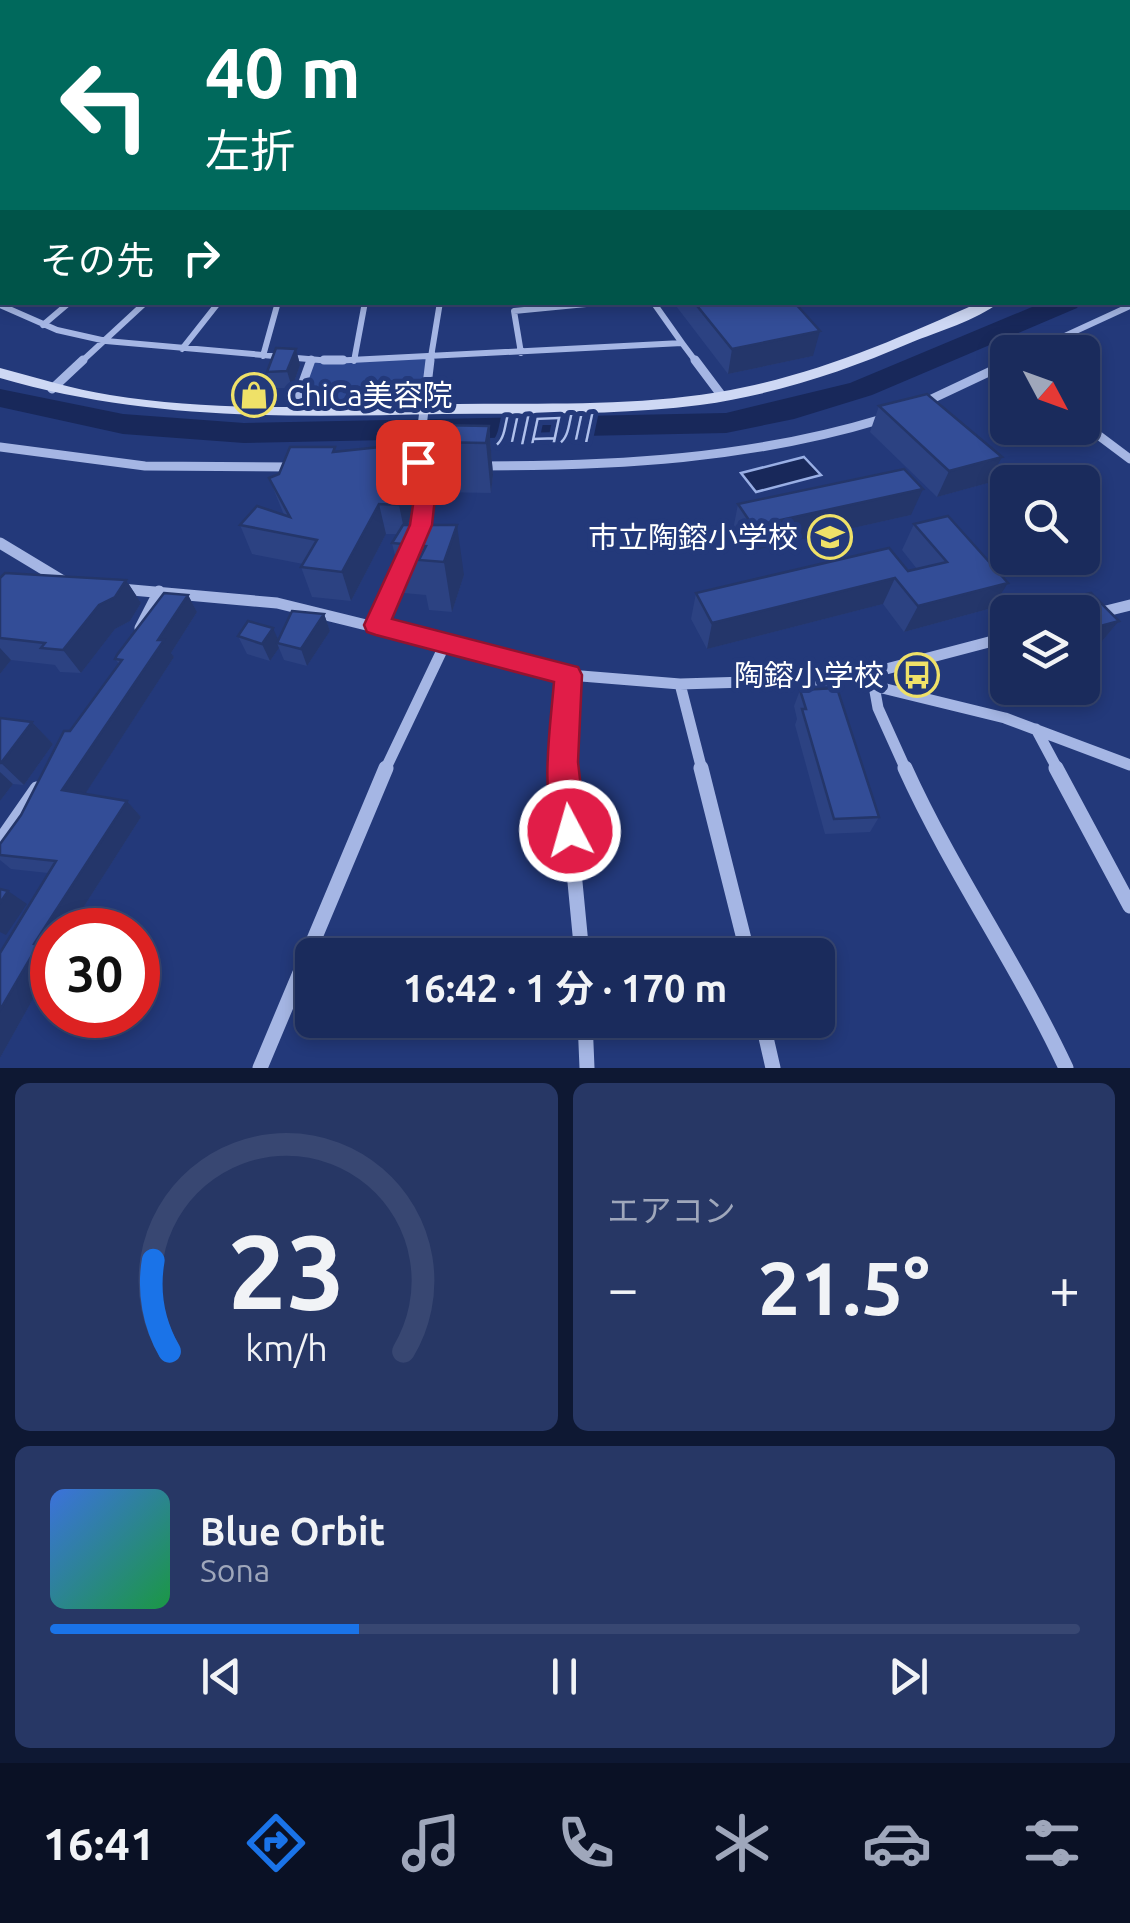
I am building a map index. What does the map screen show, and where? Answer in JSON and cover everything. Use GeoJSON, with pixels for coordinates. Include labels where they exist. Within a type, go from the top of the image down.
{"type":"FeatureCollection","features":[{"type":"Feature","properties":{"kind":"street"},"geometry":{"type":"LineString","coordinates":[[9,305],[43,325],[106,341],[312,359],[428,358],[682,343]]}},
{"type":"Feature","properties":{"kind":"street"},"geometry":{"type":"LineString","coordinates":[[43,325],[66,305]]}},
{"type":"Feature","properties":{"kind":"street"},"geometry":{"type":"LineString","coordinates":[[52,388],[143,305]]}},
{"type":"Feature","properties":{"kind":"street"},"geometry":{"type":"LineString","coordinates":[[182,348],[218,305]]}},
{"type":"Feature","properties":{"kind":"street"},"geometry":{"type":"LineString","coordinates":[[262,356],[277,305]]}},
{"type":"Feature","properties":{"kind":"street"},"geometry":{"type":"LineString","coordinates":[[354,360],[363,305]]}},
{"type":"Feature","properties":{"kind":"street"},"geometry":{"type":"LineString","coordinates":[[376,625],[421,525],[424,498],[418,464],[428,358],[439,305]]}},
{"type":"Feature","properties":{"kind":"street"},"geometry":{"type":"LineString","coordinates":[[521,353],[514,312],[579,305]]}},
{"type":"Feature","properties":{"kind":"street"},"geometry":{"type":"LineString","coordinates":[[655,305],[722,396]]}},
{"type":"Feature","properties":{"kind":"street"},"geometry":{"type":"LineString","coordinates":[[0,373],[52,388],[174,408],[425,415],[647,405],[722,396],[820,372],[986,305]]}},
{"type":"Feature","properties":{"kind":"street"},"geometry":{"type":"LineString","coordinates":[[1067,335],[1130,306]]}},
{"type":"Feature","properties":{"kind":"street"},"geometry":{"type":"LineString","coordinates":[[293,410],[312,359]]}},
{"type":"Feature","properties":{"kind":"street"},"geometry":{"type":"LineString","coordinates":[[916,406],[990,374]]}},
{"type":"Feature","properties":{"kind":"street"},"geometry":{"type":"LineString","coordinates":[[472,466],[597,466],[691,460],[799,444],[895,414]]}},
{"type":"Feature","properties":{"kind":"street"},"geometry":{"type":"LineString","coordinates":[[1100,436],[1130,459]]}},
{"type":"Feature","properties":{"kind":"street"},"geometry":{"type":"LineString","coordinates":[[0,447],[74,460],[145,466],[300,466]]}},
{"type":"Feature","properties":{"kind":"street"},"geometry":{"type":"LineString","coordinates":[[378,466],[454,466]]}},
{"type":"Feature","properties":{"kind":"street"},"geometry":{"type":"LineString","coordinates":[[0,542],[70,586],[35,585]]}},
{"type":"Feature","properties":{"kind":"street"},"geometry":{"type":"LineString","coordinates":[[106,588],[277,603],[568,675],[680,684],[870,679],[990,642]]}},
{"type":"Feature","properties":{"kind":"street"},"geometry":{"type":"LineString","coordinates":[[134,639],[158,591]]}},
{"type":"Feature","properties":{"kind":"street"},"geometry":{"type":"LineString","coordinates":[[1100,612],[1130,605]]}},
{"type":"Feature","properties":{"kind":"street"},"geometry":{"type":"LineString","coordinates":[[260,1068],[385,770],[446,642]]}},
{"type":"Feature","properties":{"kind":"street"},"geometry":{"type":"LineString","coordinates":[[568,675],[563,762],[580,938]]}},
{"type":"Feature","properties":{"kind":"street"},"geometry":{"type":"LineString","coordinates":[[870,679],[1090,746],[1130,765]]}},
{"type":"Feature","properties":{"kind":"street"},"geometry":{"type":"LineString","coordinates":[[870,679],[878,708],[937,840],[1038,1008],[1066,1068]]}},
{"type":"Feature","properties":{"kind":"street"},"geometry":{"type":"LineString","coordinates":[[680,684],[744,938]]}},
{"type":"Feature","properties":{"kind":"street"},"geometry":{"type":"LineString","coordinates":[[1036,729],[1130,906]]}},
{"type":"Feature","properties":{"kind":"street"},"geometry":{"type":"LineString","coordinates":[[0,842],[43,780]]}},
{"type":"Feature","properties":{"kind":"street"},"geometry":{"type":"LineString","coordinates":[[586,1038],[587,1068]]}},
{"type":"Feature","properties":{"kind":"street"},"geometry":{"type":"LineString","coordinates":[[766,1038],[773,1068]]}},
{"type":"Feature","properties":{"kind":"shaded area"},"geometry":{"type":"Polygon","coordinates":[[[428,358],[424,400],[296,403],[312,359],[428,358]]]}},
{"type":"Feature","properties":{"kind":"shaded area"},"geometry":{"type":"Polygon","coordinates":[[[804,457],[821,475],[756,492],[741,473],[804,457]]]}},
{"type":"Feature","properties":{"kind":"building"},"geometry":{"type":"Polygon","coordinates":[[[696,305],[797,305],[820,331],[732,349],[696,305]]]}},
{"type":"Feature","properties":{"kind":"building"},"geometry":{"type":"Polygon","coordinates":[[[276,348],[296,349],[287,371],[267,372],[276,348]]]}},
{"type":"Feature","properties":{"kind":"building"},"geometry":{"type":"Polygon","coordinates":[[[927,394],[1002,457],[949,471],[879,406],[927,394]]]}},
{"type":"Feature","properties":{"kind":"building"},"geometry":{"type":"Polygon","coordinates":[[[435,425],[489,426],[486,443],[431,442],[435,425]]]}},
{"type":"Feature","properties":{"kind":"building"},"geometry":{"type":"Polygon","coordinates":[[[399,445],[397,473],[410,473],[399,505],[379,504],[342,572],[301,567],[317,540],[240,525],[257,506],[290,517],[269,478],[279,474],[290,447],[335,447],[333,452],[399,445]]]}},
{"type":"Feature","properties":{"kind":"building"},"geometry":{"type":"Polygon","coordinates":[[[904,469],[923,489],[753,526],[738,504],[904,469]]]}},
{"type":"Feature","properties":{"kind":"building"},"geometry":{"type":"Polygon","coordinates":[[[948,516],[990,563],[990,575],[1001,575],[1008,583],[918,606],[895,578],[712,623],[696,593],[889,548],[908,571],[947,562],[914,524],[948,516]]]}},
{"type":"Feature","properties":{"kind":"building"},"geometry":{"type":"Polygon","coordinates":[[[403,525],[457,525],[444,562],[419,560],[426,546],[392,543],[403,525]]]}},
{"type":"Feature","properties":{"kind":"building"},"geometry":{"type":"Polygon","coordinates":[[[5,573],[126,580],[115,597],[99,605],[63,650],[41,648],[45,643],[0,638],[0,578],[5,573]]]}},
{"type":"Feature","properties":{"kind":"building"},"geometry":{"type":"Polygon","coordinates":[[[164,593],[188,595],[158,640],[164,640],[62,790],[127,801],[57,908],[30,908],[30,959],[0,1010],[0,953],[56,861],[0,855],[0,844],[21,815],[64,731],[70,731],[122,660],[115,659],[164,593]]]}},
{"type":"Feature","properties":{"kind":"building"},"geometry":{"type":"Polygon","coordinates":[[[1100,602],[1119,621],[1100,626],[1100,602]]]}},
{"type":"Feature","properties":{"kind":"building"},"geometry":{"type":"Polygon","coordinates":[[[292,611],[324,614],[301,649],[277,643],[292,611]]]}},
{"type":"Feature","properties":{"kind":"building"},"geometry":{"type":"Polygon","coordinates":[[[248,621],[273,628],[262,644],[238,636],[248,621]]]}},
{"type":"Feature","properties":{"kind":"building"},"geometry":{"type":"Polygon","coordinates":[[[837,688],[879,817],[834,819],[800,690],[837,688]]]}},
{"type":"Feature","properties":{"kind":"building"},"geometry":{"type":"Polygon","coordinates":[[[0,718],[32,722],[1,763],[0,763],[0,718]]]}},
{"type":"Feature","properties":{"kind":"waterway","name":"川口川"},"geometry":{"type":"LineString","coordinates":[[0,398],[123,424],[244,433],[726,423],[783,412],[861,389],[1061,305]]}},
{"type":"Feature","properties":{"kind":"place","name":"ChiCa美容院"},"geometry":{"type":"Point","coordinates":[254,395]}},
{"type":"Feature","properties":{"kind":"place","name":"市立陶鎔小学校"},"geometry":{"type":"Point","coordinates":[830,537]}},
{"type":"Feature","properties":{"kind":"place","name":"陶鎔小学校"},"geometry":{"type":"Point","coordinates":[917,675]}},
{"type":"Feature","properties":{"kind":"route"},"geometry":{"type":"LineString","coordinates":[[418,462],[424,498],[421,525],[376,625],[568,675],[563,762],[570,831]]}}]}
